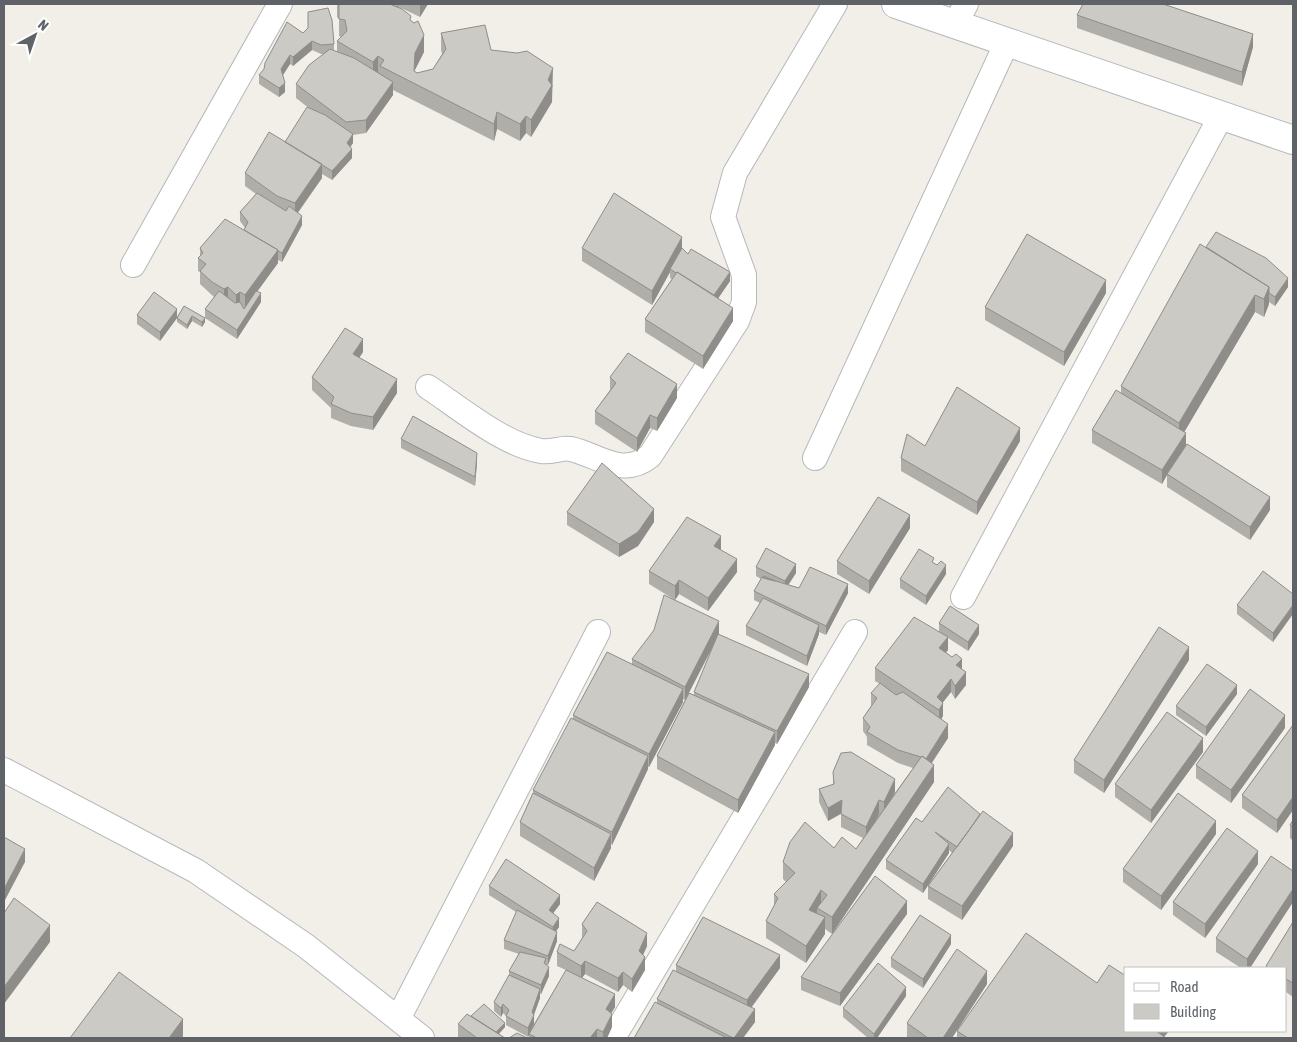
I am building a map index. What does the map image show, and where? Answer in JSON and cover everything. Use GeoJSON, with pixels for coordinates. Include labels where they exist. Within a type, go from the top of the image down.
{"type":"FeatureCollection","features":[{"type":"Feature","properties":{"kind":"main road"},"geometry":{"type":"LineString","coordinates":[[896,4],[961,14],[1007,42],[1293,140]]}},
{"type":"Feature","properties":{"kind":"street"},"geometry":{"type":"LineString","coordinates":[[133,265],[280,4]]}},
{"type":"Feature","properties":{"kind":"street"},"geometry":{"type":"LineString","coordinates":[[428,387],[493,430],[520,444],[535,449],[542,451],[570,448],[620,466],[640,464],[650,456],[737,321],[744,302],[744,275],[722,217],[735,173],[835,4]]}},
{"type":"Feature","properties":{"kind":"street"},"geometry":{"type":"LineString","coordinates":[[815,458],[1007,42]]}},
{"type":"Feature","properties":{"kind":"street"},"geometry":{"type":"LineString","coordinates":[[964,597],[1221,116]]}},
{"type":"Feature","properties":{"kind":"street"},"geometry":{"type":"LineString","coordinates":[[398,1019],[598,632]]}},
{"type":"Feature","properties":{"kind":"street"},"geometry":{"type":"LineString","coordinates":[[613,1038],[855,632]]}},
{"type":"Feature","properties":{"kind":"street"},"geometry":{"type":"LineString","coordinates":[[4,770],[196,871],[306,946],[422,1038]]}},
{"type":"Feature","properties":{"kind":"building"},"geometry":{"type":"Polygon","coordinates":[[[339,4],[390,4],[402,9],[411,16],[410,20],[414,23],[418,21],[424,35],[415,53],[414,71],[417,73],[433,69],[446,49],[441,33],[485,25],[491,50],[517,53],[527,51],[553,68],[548,80],[552,85],[531,120],[526,116],[520,124],[497,112],[494,124],[380,66],[384,60],[378,56],[373,62],[337,41],[347,31],[345,20],[339,19],[339,4]]]}},
{"type":"Feature","properties":{"kind":"building"},"geometry":{"type":"Polygon","coordinates":[[[1083,4],[1163,4],[1253,34],[1242,72],[1077,15],[1083,4]]]}},
{"type":"Feature","properties":{"kind":"building"},"geometry":{"type":"Polygon","coordinates":[[[328,8],[332,20],[334,44],[321,45],[312,41],[293,57],[290,55],[281,69],[285,83],[279,88],[259,75],[264,69],[265,63],[287,22],[303,33],[308,28],[308,12],[328,8]]]}},
{"type":"Feature","properties":{"kind":"building"},"geometry":{"type":"Polygon","coordinates":[[[330,49],[354,58],[393,82],[366,120],[346,122],[296,84],[309,65],[330,49]]]}},
{"type":"Feature","properties":{"kind":"building"},"geometry":{"type":"Polygon","coordinates":[[[307,107],[325,115],[353,134],[347,143],[352,149],[332,171],[285,142],[307,107]]]}},
{"type":"Feature","properties":{"kind":"building"},"geometry":{"type":"Polygon","coordinates":[[[269,132],[322,164],[295,203],[277,196],[245,173],[269,132]]]}},
{"type":"Feature","properties":{"kind":"building"},"geometry":{"type":"Polygon","coordinates":[[[257,193],[286,211],[289,206],[302,216],[282,253],[244,230],[248,222],[240,212],[257,193]]]}},
{"type":"Feature","properties":{"kind":"building"},"geometry":{"type":"Polygon","coordinates":[[[614,193],[682,237],[652,291],[582,248],[614,193]]]}},
{"type":"Feature","properties":{"kind":"building"},"geometry":{"type":"Polygon","coordinates":[[[225,219],[278,250],[245,295],[240,292],[236,295],[228,287],[224,289],[212,282],[200,271],[206,264],[198,258],[203,253],[200,248],[225,219]]]}},
{"type":"Feature","properties":{"kind":"building"},"geometry":{"type":"Polygon","coordinates":[[[1216,232],[1266,258],[1288,278],[1275,297],[1269,293],[1269,287],[1206,247],[1216,232]]]}},
{"type":"Feature","properties":{"kind":"building"},"geometry":{"type":"Polygon","coordinates":[[[1027,234],[1106,280],[1064,352],[985,307],[1027,234]]]}},
{"type":"Feature","properties":{"kind":"building"},"geometry":{"type":"Polygon","coordinates":[[[1200,244],[1269,287],[1264,299],[1255,295],[1179,423],[1121,386],[1200,244]]]}},
{"type":"Feature","properties":{"kind":"building"},"geometry":{"type":"Polygon","coordinates":[[[682,248],[688,254],[691,249],[730,272],[714,295],[670,269],[682,248]]]}},
{"type":"Feature","properties":{"kind":"building"},"geometry":{"type":"Polygon","coordinates":[[[677,272],[733,308],[703,356],[645,319],[677,272]]]}},
{"type":"Feature","properties":{"kind":"building"},"geometry":{"type":"Polygon","coordinates":[[[219,291],[235,303],[240,302],[244,309],[256,291],[261,293],[237,330],[205,309],[219,291]]]}},
{"type":"Feature","properties":{"kind":"building"},"geometry":{"type":"Polygon","coordinates":[[[154,292],[177,309],[160,332],[137,315],[154,292]]]}},
{"type":"Feature","properties":{"kind":"building"},"geometry":{"type":"Polygon","coordinates":[[[184,306],[205,318],[202,322],[192,316],[187,325],[177,318],[184,306]]]}},
{"type":"Feature","properties":{"kind":"building"},"geometry":{"type":"Polygon","coordinates":[[[345,328],[363,339],[353,354],[397,379],[373,417],[351,413],[331,404],[334,397],[312,377],[345,328]]]}},
{"type":"Feature","properties":{"kind":"building"},"geometry":{"type":"Polygon","coordinates":[[[628,353],[677,384],[657,418],[650,415],[637,438],[595,411],[616,383],[610,377],[628,353]]]}},
{"type":"Feature","properties":{"kind":"building"},"geometry":{"type":"Polygon","coordinates":[[[957,387],[1020,428],[977,502],[901,458],[907,434],[925,446],[957,387]]]}},
{"type":"Feature","properties":{"kind":"building"},"geometry":{"type":"Polygon","coordinates":[[[1116,390],[1186,433],[1162,470],[1092,430],[1116,390]]]}},
{"type":"Feature","properties":{"kind":"building"},"geometry":{"type":"Polygon","coordinates":[[[413,416],[477,453],[475,477],[401,439],[413,416]]]}},
{"type":"Feature","properties":{"kind":"building"},"geometry":{"type":"Polygon","coordinates":[[[1187,444],[1270,497],[1250,527],[1167,474],[1187,444]]]}},
{"type":"Feature","properties":{"kind":"building"},"geometry":{"type":"Polygon","coordinates":[[[602,463],[654,509],[638,532],[619,544],[567,512],[602,463]]]}},
{"type":"Feature","properties":{"kind":"building"},"geometry":{"type":"Polygon","coordinates":[[[878,497],[910,515],[869,581],[837,561],[878,497]]]}},
{"type":"Feature","properties":{"kind":"building"},"geometry":{"type":"Polygon","coordinates":[[[687,517],[721,536],[714,546],[737,559],[708,598],[679,580],[675,586],[649,571],[687,517]]]}},
{"type":"Feature","properties":{"kind":"building"},"geometry":{"type":"Polygon","coordinates":[[[766,548],[796,564],[785,581],[756,567],[766,548]]]}},
{"type":"Feature","properties":{"kind":"building"},"geometry":{"type":"Polygon","coordinates":[[[919,549],[934,558],[932,562],[937,565],[941,561],[946,565],[926,596],[900,579],[919,549]]]}},
{"type":"Feature","properties":{"kind":"building"},"geometry":{"type":"Polygon","coordinates":[[[810,567],[848,584],[826,626],[754,591],[762,577],[799,588],[810,567]]]}},
{"type":"Feature","properties":{"kind":"building"},"geometry":{"type":"Polygon","coordinates":[[[1263,571],[1293,594],[1293,605],[1273,633],[1237,605],[1263,571]]]}},
{"type":"Feature","properties":{"kind":"building"},"geometry":{"type":"Polygon","coordinates":[[[664,595],[719,621],[685,687],[632,659],[654,630],[664,595]]]}},
{"type":"Feature","properties":{"kind":"building"},"geometry":{"type":"Polygon","coordinates":[[[763,598],[819,625],[807,656],[746,626],[763,598]]]}},
{"type":"Feature","properties":{"kind":"building"},"geometry":{"type":"Polygon","coordinates":[[[950,606],[979,625],[968,642],[939,623],[950,606]]]}},
{"type":"Feature","properties":{"kind":"building"},"geometry":{"type":"Polygon","coordinates":[[[914,617],[948,637],[939,648],[952,657],[956,654],[962,659],[956,665],[966,672],[955,686],[951,679],[937,697],[943,703],[939,710],[875,668],[914,617]]]}},
{"type":"Feature","properties":{"kind":"building"},"geometry":{"type":"Polygon","coordinates":[[[1159,627],[1189,647],[1104,780],[1074,760],[1159,627]]]}},
{"type":"Feature","properties":{"kind":"building"},"geometry":{"type":"Polygon","coordinates":[[[718,634],[809,674],[777,731],[694,692],[718,634]]]}},
{"type":"Feature","properties":{"kind":"building"},"geometry":{"type":"Polygon","coordinates":[[[607,652],[683,689],[649,754],[573,715],[607,652]]]}},
{"type":"Feature","properties":{"kind":"building"},"geometry":{"type":"Polygon","coordinates":[[[1207,664],[1237,685],[1206,727],[1176,706],[1207,664]]]}},
{"type":"Feature","properties":{"kind":"building"},"geometry":{"type":"Polygon","coordinates":[[[880,683],[896,695],[903,692],[948,724],[926,759],[922,756],[898,750],[867,732],[870,727],[863,718],[877,698],[871,693],[880,683]]]}},
{"type":"Feature","properties":{"kind":"building"},"geometry":{"type":"Polygon","coordinates":[[[1250,689],[1285,715],[1231,790],[1196,765],[1250,689]]]}},
{"type":"Feature","properties":{"kind":"building"},"geometry":{"type":"Polygon","coordinates":[[[689,693],[775,732],[738,800],[657,756],[689,693]]]}},
{"type":"Feature","properties":{"kind":"building"},"geometry":{"type":"Polygon","coordinates":[[[1167,712],[1203,738],[1151,810],[1115,784],[1167,712]]]}},
{"type":"Feature","properties":{"kind":"building"},"geometry":{"type":"Polygon","coordinates":[[[571,718],[648,756],[612,832],[533,790],[571,718]]]}},
{"type":"Feature","properties":{"kind":"building"},"geometry":{"type":"Polygon","coordinates":[[[1293,725],[1293,797],[1277,820],[1242,795],[1293,725]]]}},
{"type":"Feature","properties":{"kind":"building"},"geometry":{"type":"Polygon","coordinates":[[[851,752],[895,779],[884,802],[879,800],[866,827],[841,814],[842,800],[828,808],[819,789],[834,784],[833,772],[841,753],[851,752]]]}},
{"type":"Feature","properties":{"kind":"building"},"geometry":{"type":"Polygon","coordinates":[[[922,756],[934,765],[832,917],[817,908],[827,895],[821,890],[809,910],[825,917],[806,946],[766,921],[778,898],[774,894],[795,873],[783,862],[790,842],[805,822],[834,848],[842,837],[856,849],[922,756]]]}},
{"type":"Feature","properties":{"kind":"building"},"geometry":{"type":"Polygon","coordinates":[[[948,787],[980,814],[957,847],[935,832],[949,844],[923,884],[886,860],[916,818],[922,822],[948,787]]]}},
{"type":"Feature","properties":{"kind":"building"},"geometry":{"type":"Polygon","coordinates":[[[533,793],[611,834],[594,868],[520,822],[533,793]]]}},
{"type":"Feature","properties":{"kind":"building"},"geometry":{"type":"Polygon","coordinates":[[[1178,793],[1216,821],[1161,896],[1123,869],[1178,793]]]}},
{"type":"Feature","properties":{"kind":"building"},"geometry":{"type":"Polygon","coordinates":[[[983,811],[1013,833],[962,906],[928,886],[983,811]]]}},
{"type":"Feature","properties":{"kind":"building"},"geometry":{"type":"Polygon","coordinates":[[[1227,828],[1258,851],[1205,924],[1173,902],[1227,828]]]}},
{"type":"Feature","properties":{"kind":"building"},"geometry":{"type":"Polygon","coordinates":[[[4,837],[25,849],[4,889],[4,837]]]}},
{"type":"Feature","properties":{"kind":"building"},"geometry":{"type":"Polygon","coordinates":[[[1271,856],[1293,871],[1293,889],[1247,959],[1216,938],[1271,856]]]}},
{"type":"Feature","properties":{"kind":"building"},"geometry":{"type":"Polygon","coordinates":[[[506,859],[560,895],[549,910],[559,918],[553,927],[489,886],[506,859]]]}},
{"type":"Feature","properties":{"kind":"building"},"geometry":{"type":"Polygon","coordinates":[[[875,876],[907,901],[840,993],[801,977],[875,876]]]}},
{"type":"Feature","properties":{"kind":"building"},"geometry":{"type":"Polygon","coordinates":[[[14,898],[50,925],[4,987],[4,913],[14,898]]]}},
{"type":"Feature","properties":{"kind":"building"},"geometry":{"type":"Polygon","coordinates":[[[597,902],[647,933],[639,951],[645,957],[632,979],[623,972],[618,978],[585,961],[581,966],[557,952],[560,944],[574,951],[587,931],[582,924],[597,902]]]}},
{"type":"Feature","properties":{"kind":"building"},"geometry":{"type":"Polygon","coordinates":[[[517,910],[557,932],[548,956],[504,940],[517,910]]]}},
{"type":"Feature","properties":{"kind":"building"},"geometry":{"type":"Polygon","coordinates":[[[920,915],[951,935],[923,979],[891,958],[920,915]]]}},
{"type":"Feature","properties":{"kind":"building"},"geometry":{"type":"Polygon","coordinates":[[[703,917],[780,955],[747,1000],[676,965],[703,917]]]}},
{"type":"Feature","properties":{"kind":"building"},"geometry":{"type":"Polygon","coordinates":[[[1293,922],[1293,983],[1287,980],[1287,967],[1266,966],[1293,922]]]}},
{"type":"Feature","properties":{"kind":"building"},"geometry":{"type":"Polygon","coordinates":[[[1026,933],[1097,983],[1109,965],[1124,975],[1124,1032],[1157,1032],[1166,1038],[968,1038],[957,1031],[1026,933]]]}},
{"type":"Feature","properties":{"kind":"building"},"geometry":{"type":"Polygon","coordinates":[[[957,949],[987,971],[943,1038],[928,1038],[907,1023],[957,949]]]}},
{"type":"Feature","properties":{"kind":"building"},"geometry":{"type":"Polygon","coordinates":[[[520,952],[546,958],[544,963],[549,967],[541,985],[509,971],[520,952]]]}},
{"type":"Feature","properties":{"kind":"building"},"geometry":{"type":"Polygon","coordinates":[[[878,963],[906,987],[874,1034],[843,1008],[878,963]]]}},
{"type":"Feature","properties":{"kind":"building"},"geometry":{"type":"Polygon","coordinates":[[[566,970],[615,994],[606,1009],[612,1014],[603,1032],[597,1029],[590,1038],[537,1038],[529,1034],[566,970]]]}},
{"type":"Feature","properties":{"kind":"building"},"geometry":{"type":"Polygon","coordinates":[[[673,970],[755,1009],[734,1038],[657,999],[673,970]]]}},
{"type":"Feature","properties":{"kind":"building"},"geometry":{"type":"Polygon","coordinates":[[[119,972],[183,1019],[169,1038],[70,1038],[119,972]]]}},
{"type":"Feature","properties":{"kind":"building"},"geometry":{"type":"Polygon","coordinates":[[[509,975],[540,989],[532,1012],[534,1015],[528,1028],[506,1016],[509,1010],[503,1004],[501,1008],[494,1002],[509,975]]]}},
{"type":"Feature","properties":{"kind":"building"},"geometry":{"type":"Polygon","coordinates":[[[655,1002],[727,1038],[634,1038],[655,1002]]]}},
{"type":"Feature","properties":{"kind":"building"},"geometry":{"type":"Polygon","coordinates":[[[484,1004],[505,1023],[496,1032],[471,1016],[484,1004]]]}},
{"type":"Feature","properties":{"kind":"building"},"geometry":{"type":"Polygon","coordinates":[[[467,1014],[505,1038],[477,1038],[458,1024],[467,1014]]]}},
{"type":"Feature","properties":{"kind":"building"},"geometry":{"type":"Polygon","coordinates":[[[517,1033],[527,1038],[509,1038],[517,1033]]]}}]}
